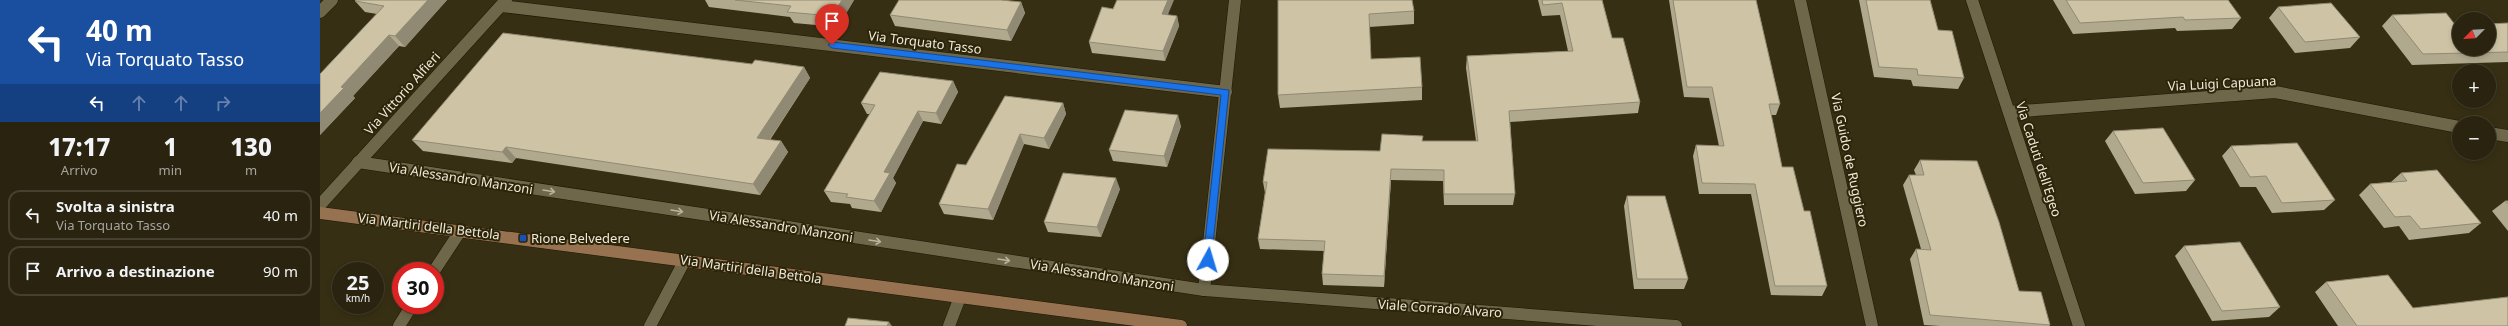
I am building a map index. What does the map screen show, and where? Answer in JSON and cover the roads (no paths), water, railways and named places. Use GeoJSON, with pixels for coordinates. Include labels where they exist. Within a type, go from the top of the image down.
{"type":"FeatureCollection","features":[{"type":"Feature","properties":{"kind":"main road","name":"Via Martiri della Bettola"},"geometry":{"type":"LineString","coordinates":[[320,213],[461,230],[1181,326]]}},
{"type":"Feature","properties":{"kind":"street"},"geometry":{"type":"LineString","coordinates":[[320,12],[332,0]]}},
{"type":"Feature","properties":{"kind":"street"},"geometry":{"type":"LineString","coordinates":[[1204,290],[1235,0]]}},
{"type":"Feature","properties":{"kind":"street","name":"Via Guido de Ruggiero"},"geometry":{"type":"LineString","coordinates":[[1800,0],[1872,326]]}},
{"type":"Feature","properties":{"kind":"street","name":"Via Caduti dell'Egeo"},"geometry":{"type":"LineString","coordinates":[[1972,0],[2079,326]]}},
{"type":"Feature","properties":{"kind":"street","name":"Via Torquato Tasso"},"geometry":{"type":"LineString","coordinates":[[504,3],[1226,92]]}},
{"type":"Feature","properties":{"kind":"street","name":"Via Vittorio Alfieri"},"geometry":{"type":"LineString","coordinates":[[320,205],[504,3]]}},
{"type":"Feature","properties":{"kind":"street","name":"Via Luigi Capuana"},"geometry":{"type":"LineString","coordinates":[[2009,112],[2275,92],[2452,126]]}},
{"type":"Feature","properties":{"kind":"street"},"geometry":{"type":"LineString","coordinates":[[2496,134],[2508,136]]}},
{"type":"Feature","properties":{"kind":"street","name":"Via Alessandro Manzoni"},"geometry":{"type":"LineString","coordinates":[[358,162],[1204,290]]}},
{"type":"Feature","properties":{"kind":"street"},"geometry":{"type":"LineString","coordinates":[[440,262],[461,230]]}},
{"type":"Feature","properties":{"kind":"street"},"geometry":{"type":"LineString","coordinates":[[650,326],[684,260]]}},
{"type":"Feature","properties":{"kind":"street","name":"Viale Corrado Alvaro"},"geometry":{"type":"LineString","coordinates":[[1204,290],[1676,326]]}},
{"type":"Feature","properties":{"kind":"street"},"geometry":{"type":"LineString","coordinates":[[950,326],[960,297]]}},
{"type":"Feature","properties":{"kind":"street"},"geometry":{"type":"LineString","coordinates":[[399,326],[406,314]]}},
{"type":"Feature","properties":{"kind":"place","name":"Rione Belvedere"},"geometry":{"type":"Point","coordinates":[523,238]}}]}
